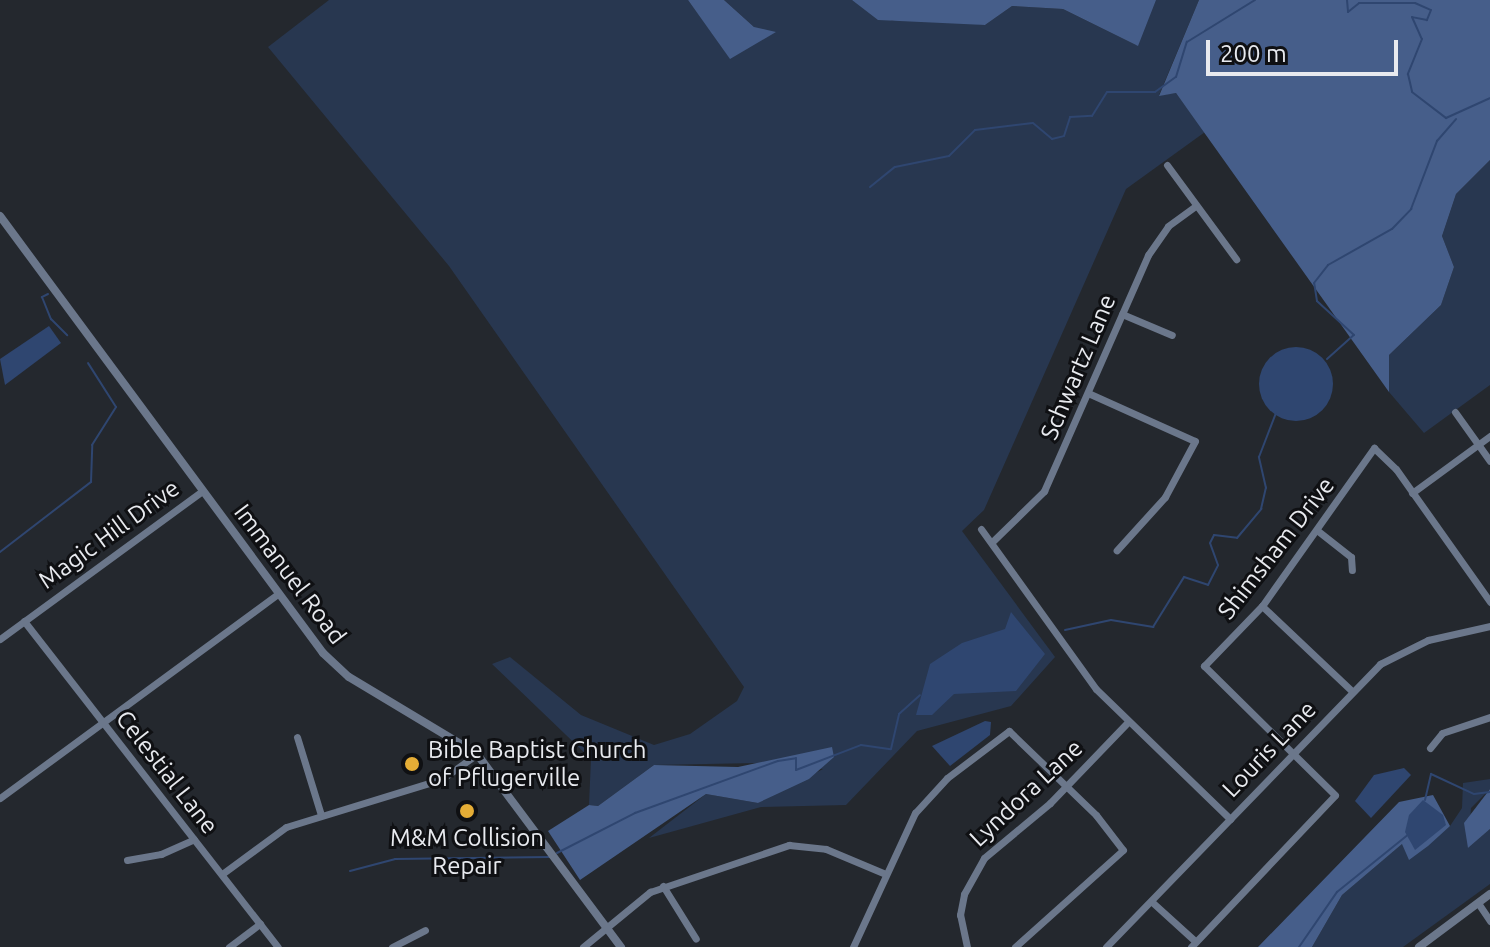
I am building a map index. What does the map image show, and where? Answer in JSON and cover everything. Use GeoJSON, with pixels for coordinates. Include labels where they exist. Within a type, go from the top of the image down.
{"type":"FeatureCollection","features":[{"type":"Feature","properties":{"kind":"street"},"geometry":{"type":"LineString","coordinates":[[1167,165],[1236,259]]}},
{"type":"Feature","properties":{"kind":"street","name":"Schwartz Lane"},"geometry":{"type":"LineString","coordinates":[[992,542],[1044,491],[1154,243],[1196,206]]}},
{"type":"Feature","properties":{"kind":"street","name":"Immanuel Road"},"geometry":{"type":"LineString","coordinates":[[0,216],[278,594],[341,670],[477,754],[621,947]]}},
{"type":"Feature","properties":{"kind":"street"},"geometry":{"type":"LineString","coordinates":[[1122,314],[1172,335]]}},
{"type":"Feature","properties":{"kind":"street"},"geometry":{"type":"LineString","coordinates":[[1088,393],[1195,441],[1165,497],[1117,550]]}},
{"type":"Feature","properties":{"kind":"street"},"geometry":{"type":"LineString","coordinates":[[1455,412],[1490,461]]}},
{"type":"Feature","properties":{"kind":"street"},"geometry":{"type":"LineString","coordinates":[[1490,436],[1412,493],[1490,602]]}},
{"type":"Feature","properties":{"kind":"street","name":"Shimsham Drive"},"geometry":{"type":"LineString","coordinates":[[1291,754],[1204,666],[1262,606],[1374,448],[1412,493]]}},
{"type":"Feature","properties":{"kind":"street","name":"Magic Hill Drive"},"geometry":{"type":"LineString","coordinates":[[0,639],[202,491]]}},
{"type":"Feature","properties":{"kind":"street"},"geometry":{"type":"LineString","coordinates":[[981,529],[1070,657],[1128,722],[1230,819]]}},
{"type":"Feature","properties":{"kind":"street"},"geometry":{"type":"LineString","coordinates":[[1318,531],[1351,557],[1352,570]]}},
{"type":"Feature","properties":{"kind":"street"},"geometry":{"type":"LineString","coordinates":[[0,798],[278,594]]}},
{"type":"Feature","properties":{"kind":"street"},"geometry":{"type":"LineString","coordinates":[[1262,606],[1352,691]]}},
{"type":"Feature","properties":{"kind":"street","name":"Celestial Lane"},"geometry":{"type":"LineString","coordinates":[[24,621],[278,947]]}},
{"type":"Feature","properties":{"kind":"street","name":"Louris Lane"},"geometry":{"type":"LineString","coordinates":[[1106,947],[1352,691],[1402,650],[1490,626]]}},
{"type":"Feature","properties":{"kind":"street"},"geometry":{"type":"LineString","coordinates":[[1430,748],[1442,733],[1490,717]]}},
{"type":"Feature","properties":{"kind":"street","name":"Lyndora Lane"},"geometry":{"type":"LineString","coordinates":[[967,947],[960,915],[972,875],[1067,786],[1128,722]]}},
{"type":"Feature","properties":{"kind":"street"},"geometry":{"type":"LineString","coordinates":[[853,947],[899,836],[930,794],[1009,731],[1067,786],[1123,850],[1031,943],[1015,947]]}},
{"type":"Feature","properties":{"kind":"street"},"geometry":{"type":"LineString","coordinates":[[297,737],[321,815]]}},
{"type":"Feature","properties":{"kind":"street"},"geometry":{"type":"LineString","coordinates":[[222,874],[286,827],[442,779],[477,754]]}},
{"type":"Feature","properties":{"kind":"street"},"geometry":{"type":"LineString","coordinates":[[1152,902],[1194,944],[1335,795],[1291,754]]}},
{"type":"Feature","properties":{"kind":"street"},"geometry":{"type":"LineString","coordinates":[[127,860],[194,839]]}},
{"type":"Feature","properties":{"kind":"street"},"geometry":{"type":"LineString","coordinates":[[583,947],[663,886],[789,845],[826,849],[883,873]]}},
{"type":"Feature","properties":{"kind":"street"},"geometry":{"type":"LineString","coordinates":[[663,886],[696,939]]}},
{"type":"Feature","properties":{"kind":"street"},"geometry":{"type":"LineString","coordinates":[[1419,947],[1490,894]]}},
{"type":"Feature","properties":{"kind":"street"},"geometry":{"type":"LineString","coordinates":[[1478,903],[1490,921]]}},
{"type":"Feature","properties":{"kind":"street"},"geometry":{"type":"LineString","coordinates":[[229,947],[260,924]]}},
{"type":"Feature","properties":{"kind":"street"},"geometry":{"type":"LineString","coordinates":[[392,947],[425,930]]}},
{"type":"Feature","properties":{"kind":"shaded area"},"geometry":{"type":"Polygon","coordinates":[[[329,0],[688,0],[730,58],[754,27],[724,0],[852,0],[892,21],[915,17],[985,25],[1012,6],[1063,9],[1136,45],[1155,0],[1199,0],[1159,95],[1176,93],[1205,132],[1126,189],[984,510],[962,531],[1055,657],[1011,706],[917,731],[846,805],[761,807],[649,838],[706,794],[758,803],[823,769],[757,763],[654,765],[598,806],[589,805],[591,759],[492,664],[510,657],[581,715],[654,745],[690,734],[737,701],[744,687],[449,266],[268,47],[329,0]]]}},
{"type":"Feature","properties":{"kind":"shaded area"},"geometry":{"type":"Polygon","coordinates":[[[688,0],[724,0],[754,27],[776,32],[730,59],[688,0]]]}},
{"type":"Feature","properties":{"kind":"shaded area"},"geometry":{"type":"Polygon","coordinates":[[[852,0],[1156,0],[1138,46],[1063,9],[1012,6],[985,25],[878,20],[852,0]]]}},
{"type":"Feature","properties":{"kind":"shaded area"},"geometry":{"type":"Polygon","coordinates":[[[1199,0],[1490,0],[1490,160],[1456,194],[1442,236],[1454,267],[1441,305],[1389,355],[1389,392],[1176,93],[1159,96],[1199,0]]]}},
{"type":"Feature","properties":{"kind":"shaded area"},"geometry":{"type":"Polygon","coordinates":[[[1490,160],[1490,385],[1424,433],[1389,392],[1389,355],[1441,305],[1454,267],[1442,236],[1456,194],[1490,160]]]}},
{"type":"Feature","properties":{"kind":"shaded area"},"geometry":{"type":"Polygon","coordinates":[[[49,326],[61,343],[5,385],[0,359],[49,326]]]}},
{"type":"Feature","properties":{"kind":"shaded area"},"geometry":{"type":"Polygon","coordinates":[[[1296,347],[1317,353],[1327,363],[1333,384],[1327,405],[1317,415],[1296,421],[1275,415],[1265,405],[1259,384],[1265,363],[1275,353],[1296,347]]]}},
{"type":"Feature","properties":{"kind":"shaded area"},"geometry":{"type":"Polygon","coordinates":[[[1011,612],[1045,654],[1016,691],[954,694],[932,715],[916,715],[930,664],[962,643],[1005,629],[1011,612]]]}},
{"type":"Feature","properties":{"kind":"shaded area"},"geometry":{"type":"Polygon","coordinates":[[[985,721],[991,722],[990,735],[950,766],[932,746],[985,721]]]}},
{"type":"Feature","properties":{"kind":"shaded area"},"geometry":{"type":"Polygon","coordinates":[[[832,747],[834,757],[809,779],[758,803],[706,794],[580,880],[548,831],[589,805],[598,806],[654,765],[738,767],[832,747]]]}},
{"type":"Feature","properties":{"kind":"shaded area"},"geometry":{"type":"Polygon","coordinates":[[[1404,768],[1411,775],[1371,818],[1355,801],[1374,775],[1404,768]]]}},
{"type":"Feature","properties":{"kind":"shaded area"},"geometry":{"type":"Polygon","coordinates":[[[1490,779],[1490,789],[1471,808],[1468,848],[1490,829],[1490,884],[1403,947],[1312,947],[1342,895],[1403,843],[1450,826],[1462,808],[1463,783],[1490,779]]]}},
{"type":"Feature","properties":{"kind":"shaded area"},"geometry":{"type":"Polygon","coordinates":[[[1490,789],[1490,829],[1468,848],[1464,823],[1490,789]]]}},
{"type":"Feature","properties":{"kind":"shaded area"},"geometry":{"type":"Polygon","coordinates":[[[1433,795],[1450,826],[1409,860],[1402,844],[1342,895],[1312,947],[1258,947],[1399,802],[1433,795]]]}},
{"type":"Feature","properties":{"kind":"shaded area"},"geometry":{"type":"Polygon","coordinates":[[[1423,800],[1443,815],[1446,825],[1415,850],[1405,832],[1409,815],[1423,800]]]}},
{"type":"Feature","properties":{"kind":"waterway"},"geometry":{"type":"LineString","coordinates":[[870,187],[895,167],[949,156],[975,130],[1033,123],[1052,139],[1064,136],[1070,117],[1092,116],[1107,92],[1155,92],[1176,77],[1187,42],[1255,0]]}},
{"type":"Feature","properties":{"kind":"waterway"},"geometry":{"type":"LineString","coordinates":[[1347,0],[1348,12],[1359,3],[1415,3],[1431,10],[1427,20],[1412,17],[1422,39],[1408,74],[1412,92],[1446,118],[1490,98]]}},
{"type":"Feature","properties":{"kind":"waterway"},"geometry":{"type":"LineString","coordinates":[[1327,359],[1354,335],[1317,301],[1314,283],[1328,265],[1392,229],[1411,209],[1437,141],[1456,119]]}},
{"type":"Feature","properties":{"kind":"waterway"},"geometry":{"type":"LineString","coordinates":[[48,294],[42,297],[51,319],[67,335]]}},
{"type":"Feature","properties":{"kind":"waterway"},"geometry":{"type":"LineString","coordinates":[[0,552],[91,482],[92,445],[116,407],[88,363]]}},
{"type":"Feature","properties":{"kind":"waterway"},"geometry":{"type":"LineString","coordinates":[[1065,630],[1111,620],[1153,627],[1184,577],[1208,585],[1218,565],[1210,543],[1214,535],[1237,538],[1261,509],[1266,488],[1259,457],[1276,413]]}},
{"type":"Feature","properties":{"kind":"waterway"},"geometry":{"type":"LineString","coordinates":[[557,853],[635,813],[778,761],[796,758],[796,770],[861,745],[891,749],[899,714],[920,695]]}},
{"type":"Feature","properties":{"kind":"waterway"},"geometry":{"type":"LineString","coordinates":[[1425,800],[1431,774],[1474,794],[1490,792]]}},
{"type":"Feature","properties":{"kind":"waterway"},"geometry":{"type":"LineString","coordinates":[[1299,947],[1337,892],[1409,834]]}},
{"type":"Feature","properties":{"kind":"waterway"},"geometry":{"type":"LineString","coordinates":[[350,871],[395,859],[550,857]]}},
{"type":"Feature","properties":{"kind":"place","name":"Bible Baptist Church of Pflugerville"},"geometry":{"type":"Point","coordinates":[412,764]}},
{"type":"Feature","properties":{"kind":"place","name":"M&M Collision Repair"},"geometry":{"type":"Point","coordinates":[467,811]}}]}
